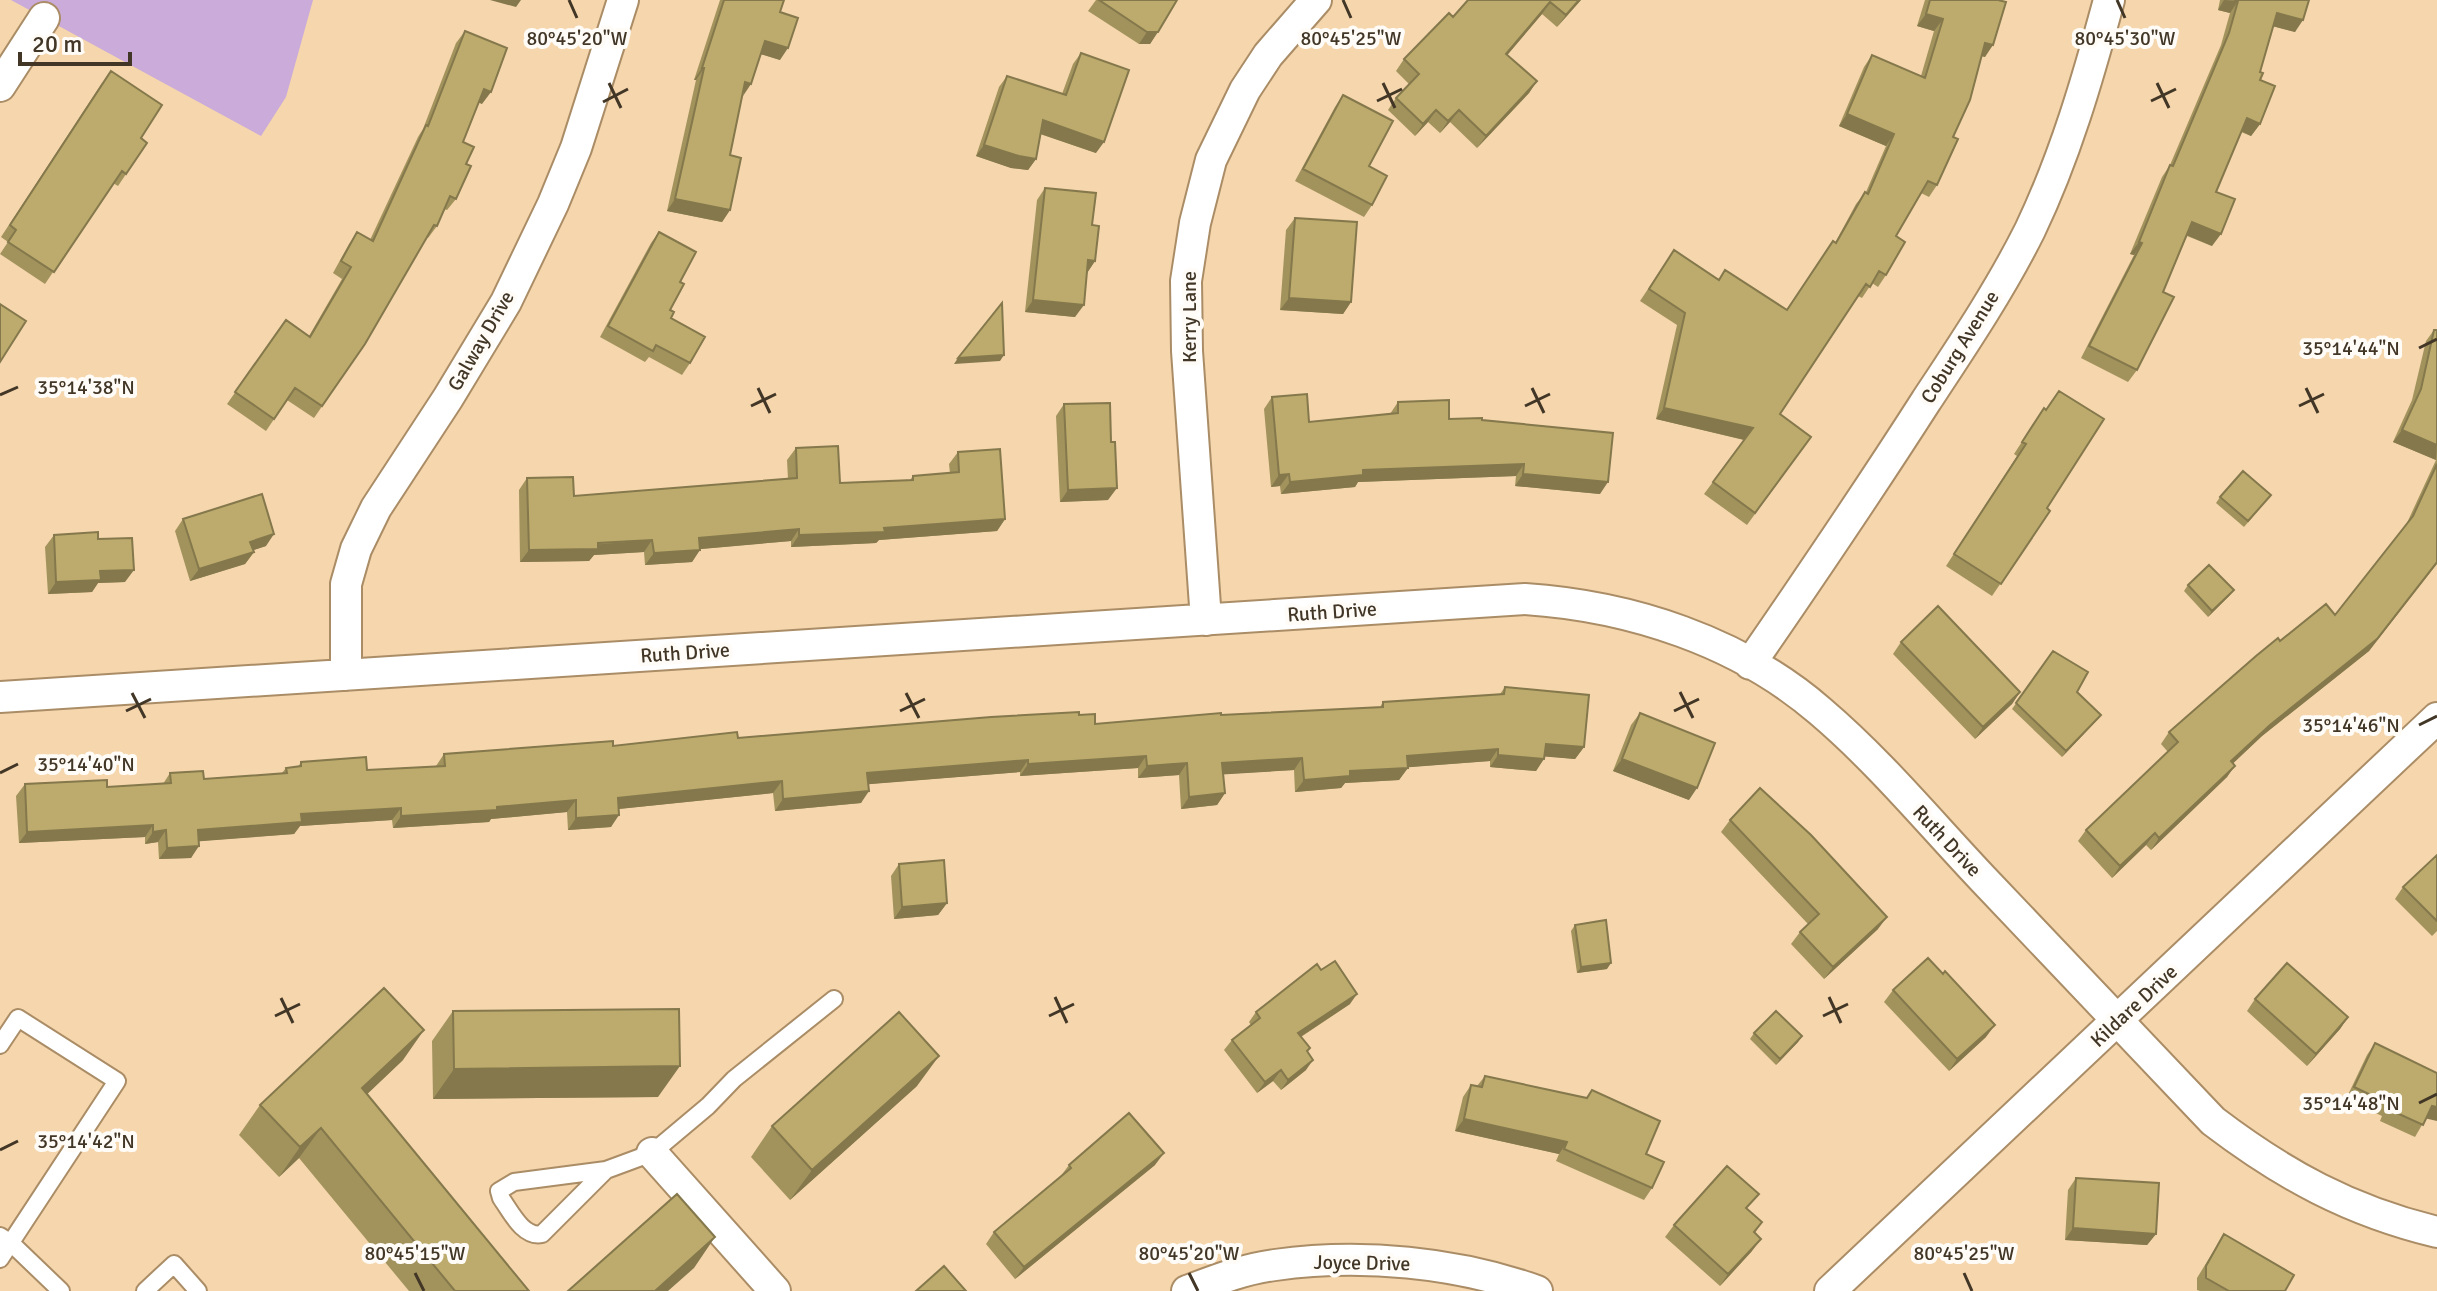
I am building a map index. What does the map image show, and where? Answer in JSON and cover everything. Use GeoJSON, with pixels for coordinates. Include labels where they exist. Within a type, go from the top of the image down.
{"type":"FeatureCollection","features":[{"type":"Feature","properties":{"kind":"street","name":"Galway Drive"},"geometry":{"type":"LineString","coordinates":[[346,675],[346,584],[356,549],[376,508],[506,302],[576,148],[623,0]]}},
{"type":"Feature","properties":{"kind":"street","name":"Kerry Lane"},"geometry":{"type":"LineString","coordinates":[[1206,620],[1187,351],[1186,281],[1195,223],[1211,160],[1245,90],[1268,55],[1316,0]]}},
{"type":"Feature","properties":{"kind":"street","name":"Coburg Avenue"},"geometry":{"type":"LineString","coordinates":[[1750,664],[1897,447],[1991,301],[2030,230],[2088,78],[2109,0]]}},
{"type":"Feature","properties":{"kind":"street"},"geometry":{"type":"LineString","coordinates":[[0,86],[44,18]]}},
{"type":"Feature","properties":{"kind":"street","name":"Ruth Drive"},"geometry":{"type":"LineString","coordinates":[[0,697],[1525,599],[1565,602],[1642,618],[1679,629],[1750,664],[1819,709],[1874,760],[1921,814],[2213,1121],[2302,1182],[2346,1203],[2437,1232]]}},
{"type":"Feature","properties":{"kind":"street","name":"Kildare Drive"},"geometry":{"type":"LineString","coordinates":[[1830,1291],[2437,718]]}},
{"type":"Feature","properties":{"kind":"street"},"geometry":{"type":"LineString","coordinates":[[652,1153],[775,1291]]}},
{"type":"Feature","properties":{"kind":"street","name":"Joyce Drive"},"geometry":{"type":"LineString","coordinates":[[1187,1291],[1227,1275],[1274,1265],[1328,1261],[1434,1265],[1489,1275],[1537,1291]]}},
{"type":"Feature","properties":{"kind":"lane"},"geometry":{"type":"LineString","coordinates":[[606,1170],[542,1234],[535,1236],[527,1233],[499,1191],[514,1182],[606,1170],[652,1153],[708,1106],[734,1079],[834,999]]}},
{"type":"Feature","properties":{"kind":"lane"},"geometry":{"type":"LineString","coordinates":[[0,1045],[18,1018],[117,1081],[6,1240],[0,1259]]}},
{"type":"Feature","properties":{"kind":"lane"},"geometry":{"type":"LineString","coordinates":[[6,1240],[61,1291]]}},
{"type":"Feature","properties":{"kind":"lane"},"geometry":{"type":"LineString","coordinates":[[145,1291],[174,1264],[198,1291]]}},
{"type":"Feature","properties":{"kind":"shaded area"},"geometry":{"type":"Polygon","coordinates":[[[11,0],[313,0],[286,97],[261,136],[11,0]]]}},
{"type":"Feature","properties":{"kind":"building"},"geometry":{"type":"Polygon","coordinates":[[[724,0],[784,0],[780,12],[798,18],[788,48],[765,41],[751,84],[745,82],[730,155],[741,158],[730,210],[675,199],[702,68],[724,0]]]}},
{"type":"Feature","properties":{"kind":"building"},"geometry":{"type":"Polygon","coordinates":[[[1099,0],[1177,0],[1158,32],[1147,32],[1099,0]]]}},
{"type":"Feature","properties":{"kind":"building"},"geometry":{"type":"Polygon","coordinates":[[[1468,0],[1579,0],[1566,15],[1550,2],[1506,54],[1537,81],[1486,136],[1459,110],[1448,121],[1436,110],[1423,124],[1396,98],[1419,74],[1404,59],[1449,13],[1453,17],[1468,0]]]}},
{"type":"Feature","properties":{"kind":"building"},"geometry":{"type":"Polygon","coordinates":[[[1930,0],[2006,2],[1993,45],[1985,43],[1970,100],[1953,137],[1958,139],[1937,185],[1928,181],[1896,236],[1905,242],[1886,275],[1879,271],[1870,287],[1866,284],[1780,414],[1811,437],[1755,513],[1713,482],[1753,428],[1664,408],[1685,313],[1649,289],[1674,250],[1719,280],[1725,270],[1787,310],[1833,241],[1836,243],[1865,192],[1868,194],[1894,134],[1847,114],[1872,55],[1925,78],[1943,19],[1926,14],[1930,0]]]}},
{"type":"Feature","properties":{"kind":"building"},"geometry":{"type":"Polygon","coordinates":[[[2234,0],[2309,0],[2303,20],[2277,13],[2260,72],[2263,73],[2260,80],[2275,86],[2260,124],[2247,118],[2216,192],[2235,199],[2221,234],[2192,222],[2163,292],[2174,297],[2137,370],[2089,346],[2142,243],[2139,242],[2170,165],[2173,166],[2229,33],[2238,1],[2234,0]]]}},
{"type":"Feature","properties":{"kind":"building"},"geometry":{"type":"Polygon","coordinates":[[[465,31],[507,48],[491,92],[484,89],[463,142],[474,147],[466,164],[471,166],[456,199],[450,196],[437,226],[434,225],[365,344],[322,406],[295,388],[274,419],[235,392],[286,320],[310,337],[351,267],[341,261],[357,232],[373,241],[428,126],[465,31]]]}},
{"type":"Feature","properties":{"kind":"building"},"geometry":{"type":"Polygon","coordinates":[[[1081,53],[1129,70],[1104,142],[1043,120],[1036,159],[984,145],[1007,76],[1066,95],[1081,53]]]}},
{"type":"Feature","properties":{"kind":"building"},"geometry":{"type":"Polygon","coordinates":[[[111,71],[162,105],[141,138],[147,143],[126,174],[122,171],[54,272],[8,242],[16,230],[10,225],[111,71]]]}},
{"type":"Feature","properties":{"kind":"building"},"geometry":{"type":"Polygon","coordinates":[[[1343,95],[1393,121],[1369,166],[1387,176],[1372,205],[1303,169],[1343,95]]]}},
{"type":"Feature","properties":{"kind":"building"},"geometry":{"type":"Polygon","coordinates":[[[1045,188],[1096,193],[1092,225],[1099,226],[1095,261],[1088,260],[1084,305],[1033,300],[1045,188]]]}},
{"type":"Feature","properties":{"kind":"building"},"geometry":{"type":"Polygon","coordinates":[[[1295,218],[1357,222],[1351,302],[1289,298],[1295,218]]]}},
{"type":"Feature","properties":{"kind":"building"},"geometry":{"type":"Polygon","coordinates":[[[659,232],[696,252],[670,310],[674,312],[671,318],[705,337],[690,363],[656,345],[653,351],[608,326],[659,232]]]}},
{"type":"Feature","properties":{"kind":"building"},"geometry":{"type":"Polygon","coordinates":[[[1002,303],[1004,355],[958,358],[1002,303]]]}},
{"type":"Feature","properties":{"kind":"building"},"geometry":{"type":"Polygon","coordinates":[[[0,304],[26,321],[0,362],[0,304]]]}},
{"type":"Feature","properties":{"kind":"building"},"geometry":{"type":"Polygon","coordinates":[[[2434,330],[2437,330],[2437,445],[2402,430],[2421,389],[2434,330]]]}},
{"type":"Feature","properties":{"kind":"building"},"geometry":{"type":"Polygon","coordinates":[[[2059,391],[2104,419],[2047,508],[2050,511],[2001,584],[1954,554],[2026,444],[2022,442],[2059,391]]]}},
{"type":"Feature","properties":{"kind":"building"},"geometry":{"type":"Polygon","coordinates":[[[1307,394],[1309,422],[1398,413],[1398,402],[1449,400],[1449,419],[1482,418],[1613,433],[1608,482],[1523,474],[1524,464],[1363,470],[1363,475],[1290,482],[1289,474],[1279,475],[1272,397],[1307,394]]]}},
{"type":"Feature","properties":{"kind":"building"},"geometry":{"type":"Polygon","coordinates":[[[1110,403],[1117,488],[1068,490],[1064,404],[1110,403]]]}},
{"type":"Feature","properties":{"kind":"building"},"geometry":{"type":"Polygon","coordinates":[[[838,446],[840,483],[913,480],[913,476],[959,472],[958,452],[1000,449],[1005,519],[884,528],[885,532],[799,535],[799,529],[699,538],[700,550],[654,553],[652,540],[598,543],[598,549],[529,550],[527,478],[573,477],[574,496],[797,478],[796,448],[838,446]]]}},
{"type":"Feature","properties":{"kind":"building"},"geometry":{"type":"Polygon","coordinates":[[[2437,464],[2437,562],[2377,639],[2270,725],[2231,761],[2235,766],[2159,838],[2155,833],[2120,866],[2086,830],[2178,742],[2169,732],[2256,656],[2326,604],[2335,615],[2413,516],[2437,464]]]}},
{"type":"Feature","properties":{"kind":"building"},"geometry":{"type":"Polygon","coordinates":[[[2243,471],[2271,495],[2248,521],[2220,497],[2243,471]]]}},
{"type":"Feature","properties":{"kind":"building"},"geometry":{"type":"Polygon","coordinates":[[[262,494],[274,534],[250,542],[254,552],[199,569],[183,519],[262,494]]]}},
{"type":"Feature","properties":{"kind":"building"},"geometry":{"type":"Polygon","coordinates":[[[98,532],[98,539],[132,538],[134,570],[100,571],[101,580],[56,582],[54,535],[98,532]]]}},
{"type":"Feature","properties":{"kind":"building"},"geometry":{"type":"Polygon","coordinates":[[[2209,565],[2234,590],[2212,611],[2188,585],[2209,565]]]}},
{"type":"Feature","properties":{"kind":"building"},"geometry":{"type":"Polygon","coordinates":[[[1938,606],[2020,692],[1983,727],[1901,642],[1938,606]]]}},
{"type":"Feature","properties":{"kind":"building"},"geometry":{"type":"Polygon","coordinates":[[[2053,651],[2088,672],[2077,692],[2101,715],[2066,751],[2016,703],[2053,651]]]}},
{"type":"Feature","properties":{"kind":"building"},"geometry":{"type":"Polygon","coordinates":[[[1505,687],[1589,695],[1584,747],[1546,744],[1544,759],[1498,755],[1498,749],[1407,756],[1408,768],[1350,771],[1350,776],[1304,780],[1302,758],[1222,763],[1225,793],[1189,797],[1187,763],[1147,766],[1146,756],[1028,764],[1028,760],[867,773],[869,791],[783,799],[782,781],[618,798],[619,815],[576,818],[576,800],[497,807],[497,810],[401,816],[401,808],[301,814],[302,822],[198,830],[199,846],[167,848],[166,830],[153,832],[153,825],[27,832],[25,784],[107,780],[107,787],[171,783],[170,773],[203,771],[204,779],[287,773],[286,768],[301,766],[301,762],[366,757],[367,770],[445,766],[444,754],[613,741],[613,746],[737,732],[738,738],[1079,712],[1079,715],[1095,714],[1095,724],[1221,713],[1383,707],[1383,702],[1504,694],[1505,687]]]}},
{"type":"Feature","properties":{"kind":"building"},"geometry":{"type":"Polygon","coordinates":[[[1640,713],[1715,743],[1697,788],[1622,759],[1640,713]]]}},
{"type":"Feature","properties":{"kind":"building"},"geometry":{"type":"Polygon","coordinates":[[[1760,788],[1811,835],[1887,917],[1833,967],[1800,932],[1819,914],[1730,820],[1760,788]]]}},
{"type":"Feature","properties":{"kind":"building"},"geometry":{"type":"Polygon","coordinates":[[[2437,855],[2437,921],[2403,887],[2437,855]]]}},
{"type":"Feature","properties":{"kind":"building"},"geometry":{"type":"Polygon","coordinates":[[[944,860],[947,903],[902,907],[899,864],[944,860]]]}},
{"type":"Feature","properties":{"kind":"building"},"geometry":{"type":"Polygon","coordinates":[[[1606,920],[1611,963],[1581,967],[1575,925],[1606,920]]]}},
{"type":"Feature","properties":{"kind":"building"},"geometry":{"type":"Polygon","coordinates":[[[1928,958],[1943,974],[1945,971],[1995,1025],[1957,1059],[1893,990],[1928,958]]]}},
{"type":"Feature","properties":{"kind":"building"},"geometry":{"type":"Polygon","coordinates":[[[1335,961],[1357,994],[1298,1033],[1310,1048],[1307,1051],[1313,1060],[1288,1080],[1281,1070],[1265,1082],[1232,1040],[1260,1018],[1256,1012],[1317,964],[1321,970],[1335,961]]]}},
{"type":"Feature","properties":{"kind":"building"},"geometry":{"type":"Polygon","coordinates":[[[2287,963],[2348,1017],[2316,1054],[2255,999],[2287,963]]]}},
{"type":"Feature","properties":{"kind":"building"},"geometry":{"type":"Polygon","coordinates":[[[384,988],[424,1030],[362,1088],[529,1291],[455,1291],[321,1128],[300,1147],[260,1105],[384,988]]]}},
{"type":"Feature","properties":{"kind":"building"},"geometry":{"type":"Polygon","coordinates":[[[679,1009],[680,1066],[454,1069],[453,1011],[679,1009]]]}},
{"type":"Feature","properties":{"kind":"building"},"geometry":{"type":"Polygon","coordinates":[[[1776,1011],[1802,1036],[1780,1059],[1754,1033],[1776,1011]]]}},
{"type":"Feature","properties":{"kind":"building"},"geometry":{"type":"Polygon","coordinates":[[[899,1012],[939,1056],[812,1170],[772,1126],[899,1012]]]}},
{"type":"Feature","properties":{"kind":"building"},"geometry":{"type":"Polygon","coordinates":[[[2375,1043],[2437,1073],[2437,1107],[2432,1106],[2423,1125],[2388,1109],[2390,1104],[2354,1087],[2375,1043]]]}},
{"type":"Feature","properties":{"kind":"building"},"geometry":{"type":"Polygon","coordinates":[[[1485,1076],[1587,1098],[1592,1090],[1660,1121],[1646,1154],[1664,1162],[1652,1188],[1564,1149],[1567,1142],[1464,1119],[1471,1085],[1482,1087],[1485,1076]]]}},
{"type":"Feature","properties":{"kind":"building"},"geometry":{"type":"Polygon","coordinates":[[[1129,1113],[1164,1153],[1024,1267],[994,1232],[1071,1168],[1069,1165],[1129,1113]]]}},
{"type":"Feature","properties":{"kind":"building"},"geometry":{"type":"Polygon","coordinates":[[[1727,1166],[1759,1194],[1746,1208],[1762,1222],[1754,1232],[1761,1239],[1728,1274],[1674,1225],[1727,1166]]]}},
{"type":"Feature","properties":{"kind":"building"},"geometry":{"type":"Polygon","coordinates":[[[2076,1178],[2159,1183],[2156,1234],[2073,1228],[2076,1178]]]}},
{"type":"Feature","properties":{"kind":"building"},"geometry":{"type":"Polygon","coordinates":[[[677,1194],[715,1237],[655,1291],[568,1291],[677,1194]]]}},
{"type":"Feature","properties":{"kind":"building"},"geometry":{"type":"Polygon","coordinates":[[[2224,1234],[2294,1275],[2285,1291],[2229,1291],[2206,1278],[2206,1266],[2224,1234]]]}},
{"type":"Feature","properties":{"kind":"building"},"geometry":{"type":"Polygon","coordinates":[[[944,1266],[966,1291],[916,1291],[944,1266]]]}}]}
